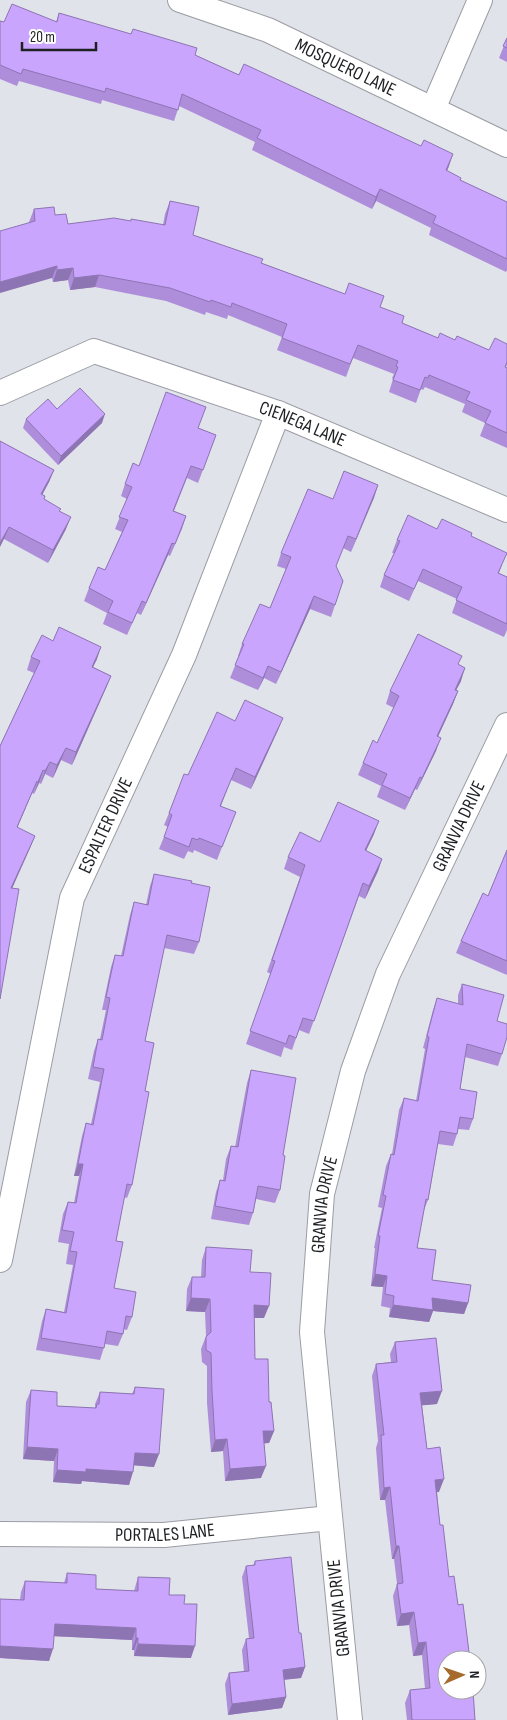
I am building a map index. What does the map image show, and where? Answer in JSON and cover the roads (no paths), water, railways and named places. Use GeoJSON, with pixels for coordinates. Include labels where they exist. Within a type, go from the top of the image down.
{"type":"FeatureCollection","features":[{"type":"Feature","properties":{"kind":"street","name":"MOSQUERO LANE"},"geometry":{"type":"LineString","coordinates":[[180,0],[268,30],[507,145]]}},
{"type":"Feature","properties":{"kind":"street"},"geometry":{"type":"LineString","coordinates":[[433,109],[480,0]]}},
{"type":"Feature","properties":{"kind":"street","name":"CIENEGA LANE"},"geometry":{"type":"LineString","coordinates":[[0,393],[94,351],[278,412],[507,510]]}},
{"type":"Feature","properties":{"kind":"street","name":"ESPALTER DRIVE"},"geometry":{"type":"LineString","coordinates":[[0,1260],[72,898],[184,655],[278,412]]}},
{"type":"Feature","properties":{"kind":"street","name":"GRANVIA DRIVE"},"geometry":{"type":"LineString","coordinates":[[350,1720],[312,1332],[322,1194],[353,1071],[388,974],[507,725]]}},
{"type":"Feature","properties":{"kind":"street","name":"PORTALES LANE"},"geometry":{"type":"LineString","coordinates":[[0,1534],[164,1535],[330,1518]]}}]}
